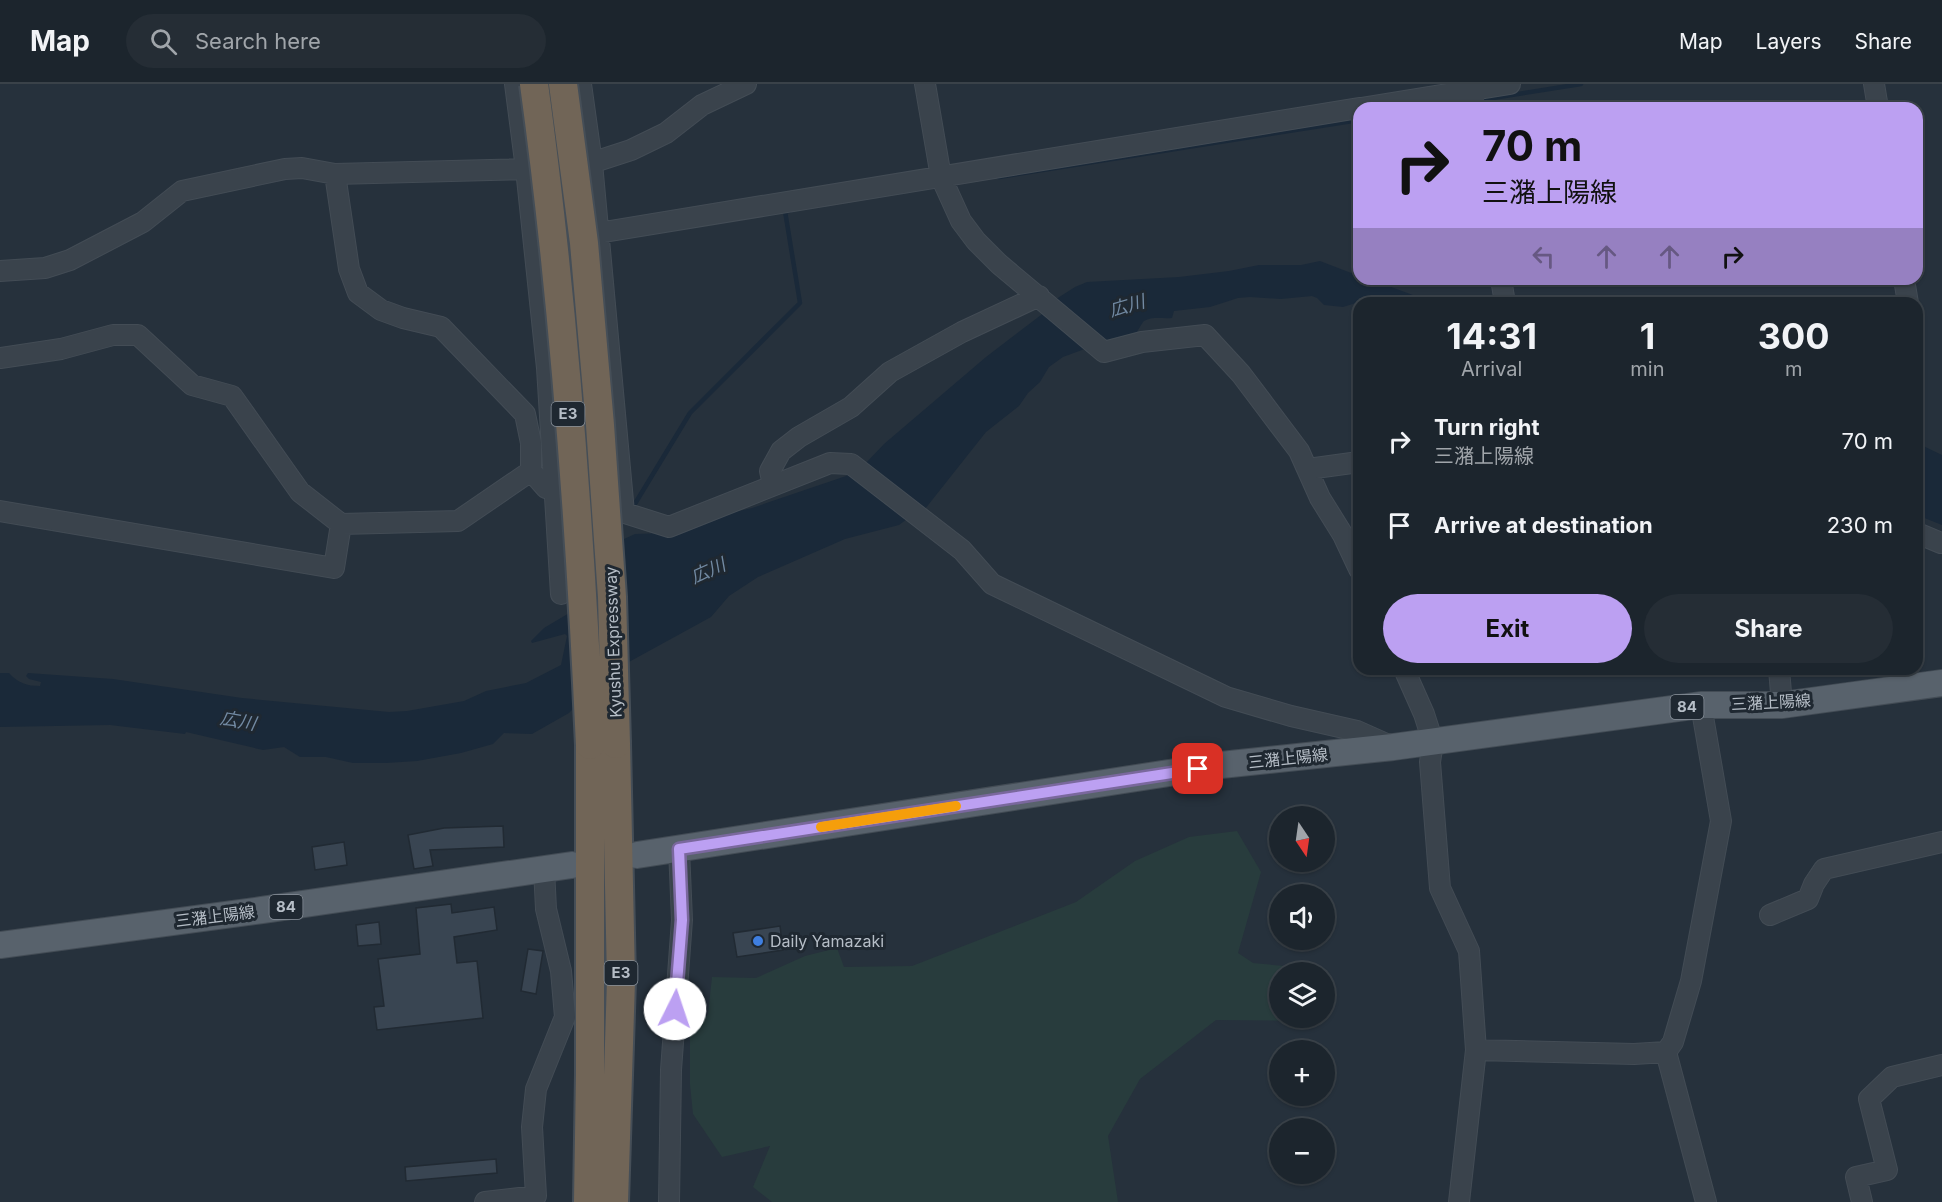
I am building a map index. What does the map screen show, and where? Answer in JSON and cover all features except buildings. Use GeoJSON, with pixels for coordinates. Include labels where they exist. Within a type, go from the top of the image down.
{"type":"FeatureCollection","features":[{"type":"Feature","properties":{"kind":"highway","name":"Kyushu Expressway"},"geometry":{"type":"LineString","coordinates":[[534,84],[548,186],[585,622],[603,744],[621,980],[614,1202]]}},
{"type":"Feature","properties":{"kind":"highway","name":"Kyushu Expressway"},"geometry":{"type":"LineString","coordinates":[[563,84],[584,243],[612,597],[603,744],[590,1073],[588,1202]]}},
{"type":"Feature","properties":{"kind":"main road","name":"三潴上陽線"},"geometry":{"type":"LineString","coordinates":[[637,855],[1221,765],[1433,742],[1701,705],[1782,705],[1942,683]]}},
{"type":"Feature","properties":{"kind":"main road","name":"三潴上陽線"},"geometry":{"type":"LineString","coordinates":[[0,945],[572,865]]}},
{"type":"Feature","properties":{"kind":"street"},"geometry":{"type":"LineString","coordinates":[[514,84],[526,169],[547,368],[561,594]]}},
{"type":"Feature","properties":{"kind":"street"},"geometry":{"type":"LineString","coordinates":[[581,84],[592,163],[624,512]]}},
{"type":"Feature","properties":{"kind":"street"},"geometry":{"type":"LineString","coordinates":[[0,272],[45,268],[70,260],[143,222],[182,191],[285,169],[302,168],[335,174],[559,168],[592,163],[631,150],[666,133],[702,105],[746,84]]}},
{"type":"Feature","properties":{"kind":"street"},"geometry":{"type":"LineString","coordinates":[[925,84],[941,177],[961,222],[976,241],[999,264],[1104,352],[1142,342],[1205,335],[1241,374],[1299,451],[1320,498],[1353,556]]}},
{"type":"Feature","properties":{"kind":"street"},"geometry":{"type":"LineString","coordinates":[[1422,102],[1474,97],[1510,84]]}},
{"type":"Feature","properties":{"kind":"street"},"geometry":{"type":"LineString","coordinates":[[1874,84],[1877,102]]}},
{"type":"Feature","properties":{"kind":"street"},"geometry":{"type":"LineString","coordinates":[[598,233],[1353,109]]}},
{"type":"Feature","properties":{"kind":"street"},"geometry":{"type":"LineString","coordinates":[[335,174],[349,269],[358,293],[381,310],[441,327],[525,414],[531,443],[531,471],[546,488],[669,527],[830,463],[850,464],[925,519],[962,550],[992,584],[1226,697],[1291,716],[1357,731],[1393,747]]}},
{"type":"Feature","properties":{"kind":"street"},"geometry":{"type":"LineString","coordinates":[[773,485],[770,471],[781,451],[799,437],[851,407],[890,372],[962,332],[1040,297]]}},
{"type":"Feature","properties":{"kind":"street"},"geometry":{"type":"LineString","coordinates":[[0,358],[61,349],[113,335],[138,335],[192,385],[232,396],[300,492],[341,524],[458,521],[531,471]]}},
{"type":"Feature","properties":{"kind":"street"},"geometry":{"type":"LineString","coordinates":[[1308,469],[1353,463]]}},
{"type":"Feature","properties":{"kind":"street"},"geometry":{"type":"LineString","coordinates":[[0,511],[334,568],[341,524]]}},
{"type":"Feature","properties":{"kind":"street"},"geometry":{"type":"LineString","coordinates":[[1923,536],[1941,543]]}},
{"type":"Feature","properties":{"kind":"street"},"geometry":{"type":"LineString","coordinates":[[1407,675],[1424,714],[1433,742],[1430,762],[1440,888],[1469,951],[1476,1050],[1459,1202]]}},
{"type":"Feature","properties":{"kind":"street"},"geometry":{"type":"LineString","coordinates":[[1780,675],[1782,705]]}},
{"type":"Feature","properties":{"kind":"street"},"geometry":{"type":"LineString","coordinates":[[1701,705],[1721,821],[1691,981],[1673,1042],[1666,1052],[1706,1202]]}},
{"type":"Feature","properties":{"kind":"street"},"geometry":{"type":"LineString","coordinates":[[1770,915],[1808,899],[1824,869],[1942,843]]}},
{"type":"Feature","properties":{"kind":"street"},"geometry":{"type":"LineString","coordinates":[[669,1202],[671,1070],[682,920],[679,849]]}},
{"type":"Feature","properties":{"kind":"street"},"geometry":{"type":"LineString","coordinates":[[485,1202],[536,1196],[531,1127],[536,1089],[565,1017],[561,971],[546,909],[544,869]]}},
{"type":"Feature","properties":{"kind":"street"},"geometry":{"type":"LineString","coordinates":[[1476,1050],[1634,1054],[1666,1052]]}},
{"type":"Feature","properties":{"kind":"street"},"geometry":{"type":"LineString","coordinates":[[1862,1202],[1856,1177],[1887,1170],[1869,1099],[1892,1077],[1942,1065]]}},
{"type":"Feature","properties":{"kind":"green space"},"geometry":{"type":"Polygon","coordinates":[[[1237,831],[1261,872],[1238,953],[1253,963],[1269,965],[1269,1021],[1216,1020],[1140,1079],[1108,1136],[1118,1202],[772,1202],[753,1187],[770,1146],[722,1157],[693,1114],[690,1084],[690,1037],[708,1014],[712,977],[756,978],[805,956],[837,948],[844,967],[912,966],[1076,902],[1135,861],[1189,837],[1237,831]]]}},
{"type":"Feature","properties":{"kind":"water","name":"広川"},"geometry":{"type":"Polygon","coordinates":[[[1320,261],[1353,274],[1353,285],[1385,285],[1419,297],[1353,297],[1353,304],[1343,307],[1324,305],[1312,296],[1281,299],[1238,298],[1210,307],[1174,311],[1172,318],[1147,319],[1135,335],[1101,343],[1063,357],[1049,367],[1040,382],[1019,406],[986,432],[925,509],[899,525],[845,539],[758,577],[729,596],[711,617],[607,674],[569,713],[532,734],[504,733],[493,744],[417,761],[353,763],[326,757],[300,757],[284,747],[263,750],[186,732],[185,734],[110,725],[0,727],[0,673],[9,673],[19,682],[35,686],[40,686],[41,682],[29,679],[26,676],[28,673],[113,679],[242,698],[389,712],[464,701],[486,691],[526,683],[561,665],[567,636],[565,634],[532,643],[531,641],[544,628],[576,609],[615,545],[635,534],[666,533],[717,516],[752,508],[849,475],[864,465],[884,444],[986,357],[1041,315],[1053,301],[1075,287],[1087,282],[1179,277],[1259,265],[1301,265],[1320,261]]]}},
{"type":"Feature","properties":{"kind":"water"},"geometry":{"type":"Polygon","coordinates":[[[1923,446],[1942,455],[1942,525],[1923,517],[1923,446]]]}},
{"type":"Feature","properties":{"kind":"waterway"},"geometry":{"type":"LineString","coordinates":[[1480,100],[1581,84]]}},
{"type":"Feature","properties":{"kind":"waterway"},"geometry":{"type":"LineString","coordinates":[[999,177],[1353,121]]}},
{"type":"Feature","properties":{"kind":"waterway"},"geometry":{"type":"LineString","coordinates":[[633,507],[690,413],[800,303],[785,211],[789,211]]}},
{"type":"Feature","properties":{"kind":"slow traffic"},"geometry":{"type":"LineString","coordinates":[[821,827],[956,806]]}},
{"type":"Feature","properties":{"kind":"place","name":"Daily Yamazaki"},"geometry":{"type":"Point","coordinates":[758,941]}},
{"type":"Feature","properties":{"kind":"route"},"geometry":{"type":"LineString","coordinates":[[675,1009],[682,920],[679,849],[1198,769]]}}]}
